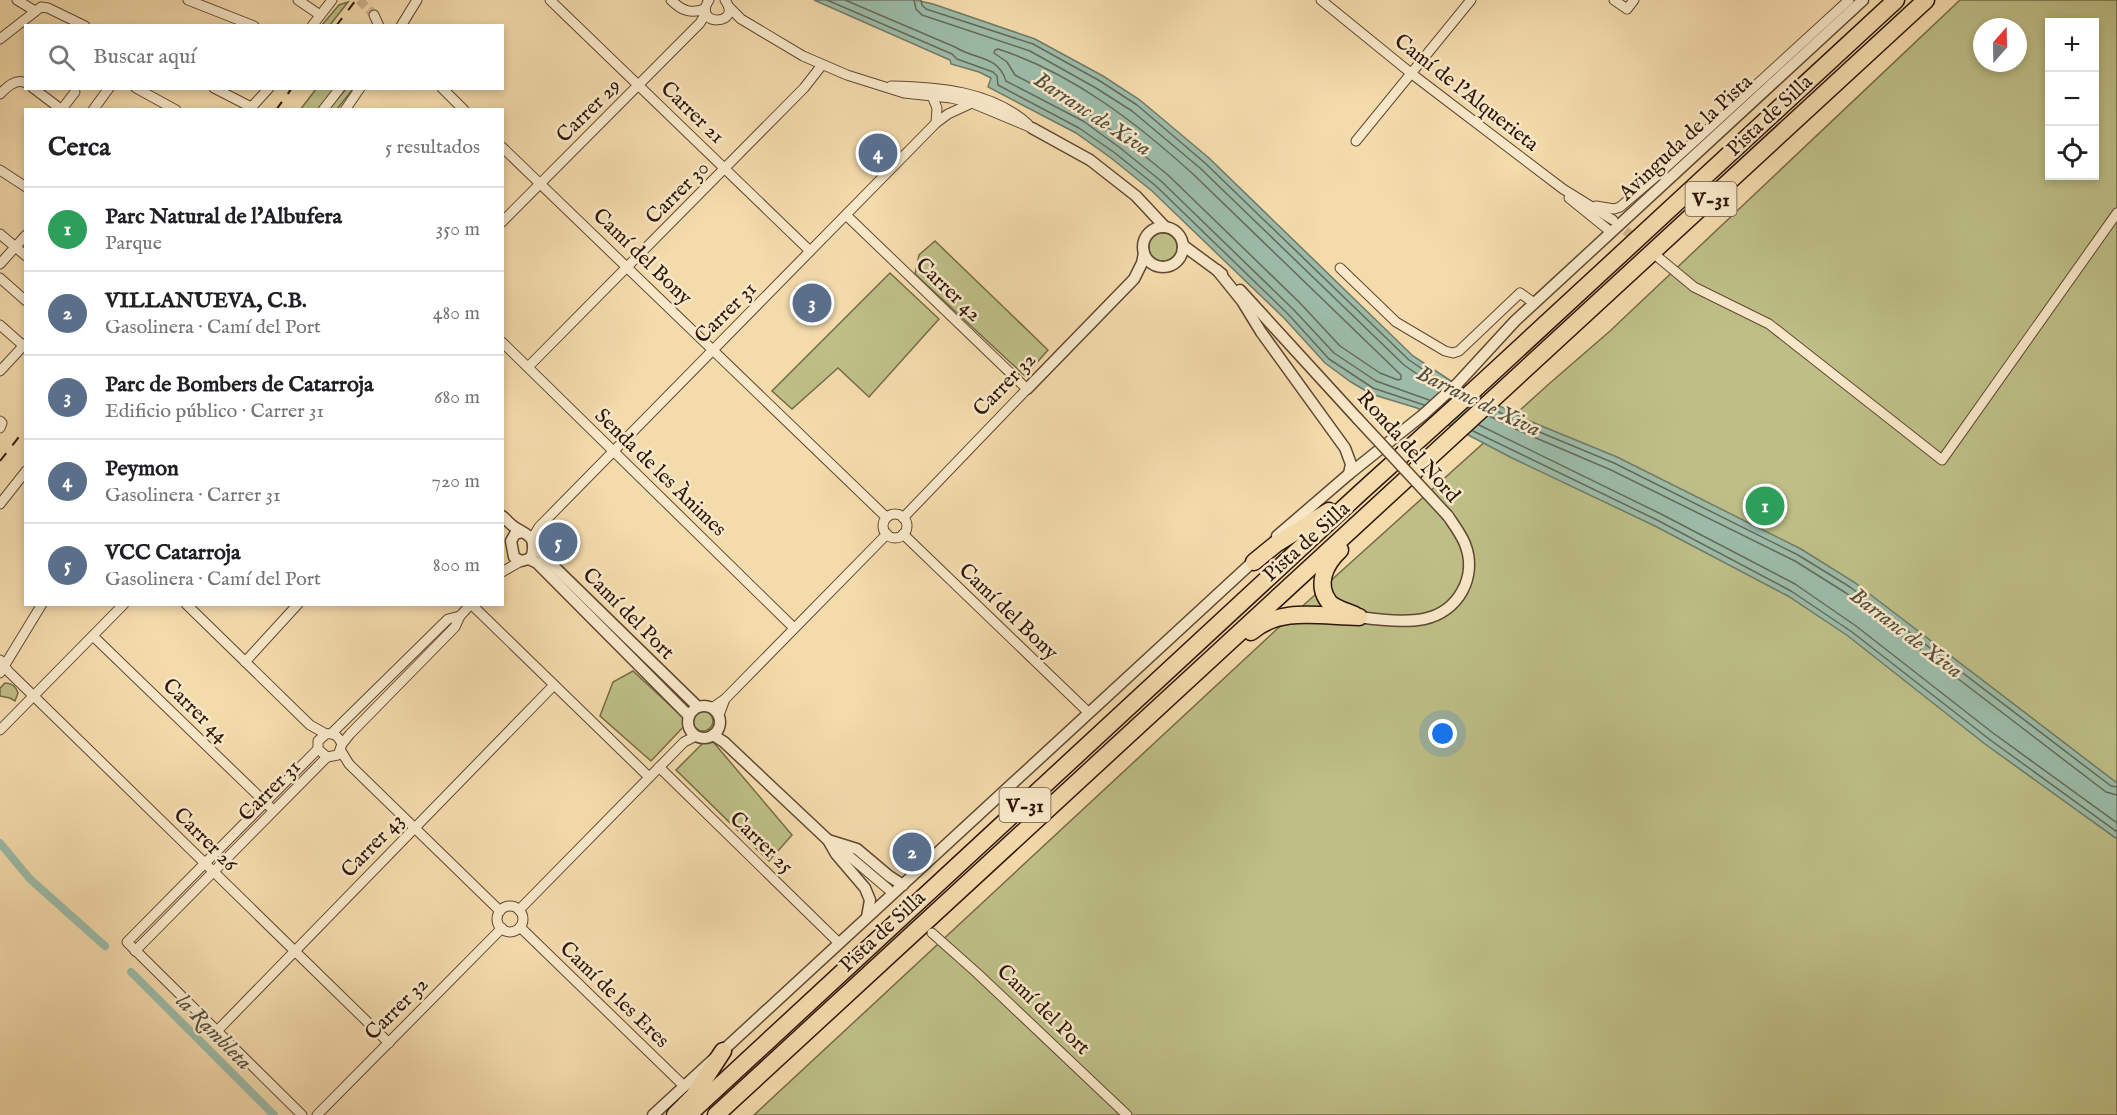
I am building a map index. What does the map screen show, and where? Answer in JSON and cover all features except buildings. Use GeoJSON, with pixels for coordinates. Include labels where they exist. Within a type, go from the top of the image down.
{"type":"FeatureCollection","features":[{"type":"Feature","properties":{"kind":"highway","name":"Pista de Silla"},"geometry":{"type":"LineString","coordinates":[[688,1115],[1896,0]]}},
{"type":"Feature","properties":{"kind":"highway","name":"Pista de Silla"},"geometry":{"type":"LineString","coordinates":[[716,1115],[1926,0]]}},
{"type":"Feature","properties":{"kind":"highway"},"geometry":{"type":"LineString","coordinates":[[1254,562],[1276,544],[1323,516],[1340,502],[1360,493]]}},
{"type":"Feature","properties":{"kind":"highway"},"geometry":{"type":"LineString","coordinates":[[1359,617],[1330,603],[1323,588],[1324,571],[1334,556],[1363,528],[1386,499]]}},
{"type":"Feature","properties":{"kind":"highway"},"geometry":{"type":"LineString","coordinates":[[1209,663],[1232,651],[1258,626],[1280,616],[1359,617]]}},
{"type":"Feature","properties":{"kind":"highway"},"geometry":{"type":"LineString","coordinates":[[675,1115],[693,1097],[723,1051]]}},
{"type":"Feature","properties":{"kind":"street"},"geometry":{"type":"LineString","coordinates":[[16,0],[48,8],[81,24]]}},
{"type":"Feature","properties":{"kind":"street"},"geometry":{"type":"LineString","coordinates":[[298,0],[320,15]]}},
{"type":"Feature","properties":{"kind":"street"},"geometry":{"type":"LineString","coordinates":[[401,24],[417,0]]}},
{"type":"Feature","properties":{"kind":"street","name":"Carrer 21"},"geometry":{"type":"LineString","coordinates":[[550,0],[810,251]]}},
{"type":"Feature","properties":{"kind":"street","name":"Camí de l'Alquerieta"},"geometry":{"type":"LineString","coordinates":[[1321,0],[1412,74],[1563,189],[1613,220]]}},
{"type":"Feature","properties":{"kind":"street"},"geometry":{"type":"LineString","coordinates":[[1356,141],[1471,0]]}},
{"type":"Feature","properties":{"kind":"street"},"geometry":{"type":"LineString","coordinates":[[1614,0],[1628,9],[1634,0]]}},
{"type":"Feature","properties":{"kind":"street"},"geometry":{"type":"LineString","coordinates":[[1832,0],[1845,10]]}},
{"type":"Feature","properties":{"kind":"street","name":"Avinguda de la Pista"},"geometry":{"type":"LineString","coordinates":[[1845,10],[1849,0]]}},
{"type":"Feature","properties":{"kind":"street","name":"Avinguda de la Pista"},"geometry":{"type":"LineString","coordinates":[[653,1115],[1254,562],[1272,540],[1458,383],[1515,321],[1655,191],[1704,140],[1845,10],[1863,0]]}},
{"type":"Feature","properties":{"kind":"street"},"geometry":{"type":"LineString","coordinates":[[195,1],[249,24]]}},
{"type":"Feature","properties":{"kind":"street"},"geometry":{"type":"LineString","coordinates":[[313,24],[320,15],[338,1]]}},
{"type":"Feature","properties":{"kind":"street"},"geometry":{"type":"LineString","coordinates":[[321,24],[338,1]]}},
{"type":"Feature","properties":{"kind":"street"},"geometry":{"type":"LineString","coordinates":[[675,3],[695,12],[706,5],[714,20]]}},
{"type":"Feature","properties":{"kind":"street"},"geometry":{"type":"LineString","coordinates":[[675,3],[698,25],[720,20],[727,8],[741,19],[803,56],[847,75],[904,93],[951,98],[972,103],[1032,128],[1090,160],[1136,196],[1165,227],[1180,235],[1184,246],[1177,262],[1171,266],[1157,266],[1151,263],[1144,253],[1144,242],[1149,233],[1165,227]]}},
{"type":"Feature","properties":{"kind":"street","name":"Carrer 29"},"geometry":{"type":"LineString","coordinates":[[504,220],[698,25],[706,5]]}},
{"type":"Feature","properties":{"kind":"street"},"geometry":{"type":"LineString","coordinates":[[26,23],[39,6]]}},
{"type":"Feature","properties":{"kind":"street"},"geometry":{"type":"LineString","coordinates":[[374,15],[378,24]]}},
{"type":"Feature","properties":{"kind":"street"},"geometry":{"type":"LineString","coordinates":[[0,39],[24,24]]}},
{"type":"Feature","properties":{"kind":"street","name":"Carrer 30"},"geometry":{"type":"LineString","coordinates":[[528,367],[804,88],[822,64]]}},
{"type":"Feature","properties":{"kind":"street"},"geometry":{"type":"LineString","coordinates":[[0,94],[18,81],[24,82]]}},
{"type":"Feature","properties":{"kind":"street"},"geometry":{"type":"LineString","coordinates":[[884,86],[951,90],[977,96],[1018,115],[1032,128]]}},
{"type":"Feature","properties":{"kind":"street"},"geometry":{"type":"LineString","coordinates":[[35,90],[58,108]]}},
{"type":"Feature","properties":{"kind":"street"},"geometry":{"type":"LineString","coordinates":[[94,108],[108,90]]}},
{"type":"Feature","properties":{"kind":"street"},"geometry":{"type":"LineString","coordinates":[[140,90],[172,108]]}},
{"type":"Feature","properties":{"kind":"street"},"geometry":{"type":"LineString","coordinates":[[218,90],[250,108]]}},
{"type":"Feature","properties":{"kind":"street"},"geometry":{"type":"LineString","coordinates":[[250,108],[261,90]]}},
{"type":"Feature","properties":{"kind":"street"},"geometry":{"type":"LineString","coordinates":[[250,108],[267,90]]}},
{"type":"Feature","properties":{"kind":"street"},"geometry":{"type":"LineString","coordinates":[[325,108],[338,90]]}},
{"type":"Feature","properties":{"kind":"street"},"geometry":{"type":"LineString","coordinates":[[346,108],[359,90]]}},
{"type":"Feature","properties":{"kind":"street"},"geometry":{"type":"LineString","coordinates":[[444,90],[462,108]]}},
{"type":"Feature","properties":{"kind":"street"},"geometry":{"type":"LineString","coordinates":[[60,108],[75,92]]}},
{"type":"Feature","properties":{"kind":"street"},"geometry":{"type":"LineString","coordinates":[[932,96],[937,108],[936,123]]}},
{"type":"Feature","properties":{"kind":"street"},"geometry":{"type":"LineString","coordinates":[[151,108],[156,99]]}},
{"type":"Feature","properties":{"kind":"street","name":"Carrer 31"},"geometry":{"type":"LineString","coordinates":[[529,538],[936,123],[948,114],[972,103]]}},
{"type":"Feature","properties":{"kind":"street"},"geometry":{"type":"LineString","coordinates":[[1704,140],[1726,120]]}},
{"type":"Feature","properties":{"kind":"street","name":"Avinguda de la Pista"},"geometry":{"type":"LineString","coordinates":[[1586,204],[1604,208],[1620,207],[1704,140]]}},
{"type":"Feature","properties":{"kind":"street","name":"Camí del Bony"},"geometry":{"type":"LineString","coordinates":[[504,149],[886,517]]}},
{"type":"Feature","properties":{"kind":"street"},"geometry":{"type":"LineString","coordinates":[[0,170],[24,185]]}},
{"type":"Feature","properties":{"kind":"street"},"geometry":{"type":"LineString","coordinates":[[1655,191],[1661,172]]}},
{"type":"Feature","properties":{"kind":"street","name":"Camí de l'Alquerieta"},"geometry":{"type":"LineString","coordinates":[[1563,189],[1573,202],[1611,232]]}},
{"type":"Feature","properties":{"kind":"street"},"geometry":{"type":"LineString","coordinates":[[1136,196],[1146,213],[1149,233]]}},
{"type":"Feature","properties":{"kind":"street"},"geometry":{"type":"LineString","coordinates":[[1659,258],[1694,287],[1769,324],[1942,460],[2117,213]]}},
{"type":"Feature","properties":{"kind":"street","name":"Carrer 42"},"geometry":{"type":"LineString","coordinates":[[846,215],[1027,389]]}},
{"type":"Feature","properties":{"kind":"street"},"geometry":{"type":"LineString","coordinates":[[0,234],[24,254]]}},
{"type":"Feature","properties":{"kind":"street"},"geometry":{"type":"LineString","coordinates":[[0,264],[24,237]]}},
{"type":"Feature","properties":{"kind":"street","name":"Ronda del Nord"},"geometry":{"type":"LineString","coordinates":[[1184,246],[1246,295],[1448,516],[1465,544],[1469,560],[1466,584],[1461,595],[1445,611],[1425,619],[1390,621],[1359,617]]}},
{"type":"Feature","properties":{"kind":"street","name":"Carrer 32"},"geometry":{"type":"LineString","coordinates":[[903,518],[1134,279],[1144,253]]}},
{"type":"Feature","properties":{"kind":"street","name":"Ronda del Nord"},"geometry":{"type":"LineString","coordinates":[[1177,262],[1205,263]]}},
{"type":"Feature","properties":{"kind":"street","name":"Carrer 32"},"geometry":{"type":"LineString","coordinates":[[1134,279],[1157,266]]}},
{"type":"Feature","properties":{"kind":"street"},"geometry":{"type":"LineString","coordinates":[[1340,267],[1396,322],[1445,351],[1453,353],[1459,351],[1520,293],[1534,303]]}},
{"type":"Feature","properties":{"kind":"street"},"geometry":{"type":"LineString","coordinates":[[1217,270],[1242,301],[1261,332],[1346,448],[1351,464],[1349,474]]}},
{"type":"Feature","properties":{"kind":"street"},"geometry":{"type":"LineString","coordinates":[[0,278],[24,299]]}},
{"type":"Feature","properties":{"kind":"street"},"geometry":{"type":"LineString","coordinates":[[0,325],[24,345]]}},
{"type":"Feature","properties":{"kind":"street","name":"Senda de les Ànimes"},"geometry":{"type":"LineString","coordinates":[[504,344],[794,628]]}},
{"type":"Feature","properties":{"kind":"street"},"geometry":{"type":"LineString","coordinates":[[0,371],[24,347]]}},
{"type":"Feature","properties":{"kind":"street"},"geometry":{"type":"LineString","coordinates":[[0,504],[24,474]]}},
{"type":"Feature","properties":{"kind":"street"},"geometry":{"type":"LineString","coordinates":[[893,514],[903,518],[906,524],[903,534],[897,537],[887,534],[883,524],[886,517],[893,514]]}},
{"type":"Feature","properties":{"kind":"street","name":"Camí del Port"},"geometry":{"type":"LineString","coordinates":[[504,518],[529,538],[693,711]]}},
{"type":"Feature","properties":{"kind":"street"},"geometry":{"type":"LineString","coordinates":[[504,566],[515,534],[529,538],[532,555],[504,571]]}},
{"type":"Feature","properties":{"kind":"street"},"geometry":{"type":"LineString","coordinates":[[887,534],[725,699],[715,712],[716,732],[724,742],[828,840],[845,851],[888,889]]}},
{"type":"Feature","properties":{"kind":"street","name":"Camí del Bony"},"geometry":{"type":"LineString","coordinates":[[903,534],[1089,713]]}},
{"type":"Feature","properties":{"kind":"street"},"geometry":{"type":"LineString","coordinates":[[504,535],[514,556],[525,560]]}},
{"type":"Feature","properties":{"kind":"street","name":"Camí del Port"},"geometry":{"type":"LineString","coordinates":[[525,560],[537,563],[693,711]]}},
{"type":"Feature","properties":{"kind":"street"},"geometry":{"type":"LineString","coordinates":[[2,666],[41,606]]}},
{"type":"Feature","properties":{"kind":"street"},"geometry":{"type":"LineString","coordinates":[[0,729],[122,606]]}},
{"type":"Feature","properties":{"kind":"street"},"geometry":{"type":"LineString","coordinates":[[188,606],[310,725],[339,737],[336,752]]}},
{"type":"Feature","properties":{"kind":"street"},"geometry":{"type":"LineString","coordinates":[[245,662],[296,606]]}},
{"type":"Feature","properties":{"kind":"street","name":"Carrer 31"},"geometry":{"type":"LineString","coordinates":[[460,616],[448,619],[329,733],[266,803],[127,942],[135,951],[274,810],[336,752],[350,734],[455,627],[460,616],[469,606]]}},
{"type":"Feature","properties":{"kind":"street"},"geometry":{"type":"LineString","coordinates":[[473,606],[650,777]]}},
{"type":"Feature","properties":{"kind":"street","name":"Carrer 44"},"geometry":{"type":"LineString","coordinates":[[93,636],[274,810]]}},
{"type":"Feature","properties":{"kind":"street","name":"Carrer 26"},"geometry":{"type":"LineString","coordinates":[[2,666],[388,1042]]}},
{"type":"Feature","properties":{"kind":"street","name":"Carrer 43"},"geometry":{"type":"LineString","coordinates":[[217,1031],[554,685]]}},
{"type":"Feature","properties":{"kind":"street"},"geometry":{"type":"LineString","coordinates":[[519,910],[693,732],[693,711],[702,706],[715,712]]}},
{"type":"Feature","properties":{"kind":"street"},"geometry":{"type":"LineString","coordinates":[[310,725],[318,745],[336,752],[500,911]]}},
{"type":"Feature","properties":{"kind":"street"},"geometry":{"type":"LineString","coordinates":[[693,732],[705,738],[716,732]]}},
{"type":"Feature","properties":{"kind":"street","name":"Carrer 25"},"geometry":{"type":"LineString","coordinates":[[659,767],[839,943]]}},
{"type":"Feature","properties":{"kind":"street"},"geometry":{"type":"LineString","coordinates":[[828,840],[857,849],[903,885]]}},
{"type":"Feature","properties":{"kind":"street"},"geometry":{"type":"LineString","coordinates":[[828,840],[836,854],[865,888],[870,900],[867,917]]}},
{"type":"Feature","properties":{"kind":"street"},"geometry":{"type":"LineString","coordinates":[[511,907],[519,910],[523,917],[520,927],[511,932],[502,928],[498,919],[500,911],[511,907]]}},
{"type":"Feature","properties":{"kind":"street","name":"Camí de les Eres"},"geometry":{"type":"LineString","coordinates":[[520,927],[684,1086]]}},
{"type":"Feature","properties":{"kind":"street","name":"Carrer 32"},"geometry":{"type":"LineString","coordinates":[[317,1115],[502,928]]}},
{"type":"Feature","properties":{"kind":"street","name":"Camí del Port"},"geometry":{"type":"LineString","coordinates":[[932,933],[1127,1115]]}},
{"type":"Feature","properties":{"kind":"street"},"geometry":{"type":"LineString","coordinates":[[135,951],[302,1115]]}},
{"type":"Feature","properties":{"kind":"green space"},"geometry":{"type":"Polygon","coordinates":[[[1960,0],[2117,0],[2117,1115],[754,1115],[1276,630],[1610,331],[1960,0]]]}},
{"type":"Feature","properties":{"kind":"green space"},"geometry":{"type":"Polygon","coordinates":[[[348,2],[331,24],[323,24],[339,5],[348,2]]]}},
{"type":"Feature","properties":{"kind":"green space"},"geometry":{"type":"Polygon","coordinates":[[[315,90],[334,90],[319,108],[302,108],[315,90]]]}},
{"type":"Feature","properties":{"kind":"green space"},"geometry":{"type":"Polygon","coordinates":[[[345,90],[352,90],[338,108],[330,108],[345,90]]]}},
{"type":"Feature","properties":{"kind":"green space"},"geometry":{"type":"Polygon","coordinates":[[[1163,233],[1173,237],[1177,247],[1173,257],[1163,261],[1153,257],[1149,247],[1153,237],[1163,233]]]}},
{"type":"Feature","properties":{"kind":"green space"},"geometry":{"type":"Polygon","coordinates":[[[935,241],[1048,350],[1025,376],[915,274],[919,255],[935,241]]]}},
{"type":"Feature","properties":{"kind":"green space"},"geometry":{"type":"Polygon","coordinates":[[[890,273],[939,319],[869,397],[838,368],[792,409],[772,391],[890,273]]]}},
{"type":"Feature","properties":{"kind":"green space"},"geometry":{"type":"Polygon","coordinates":[[[633,671],[688,722],[651,761],[600,716],[613,682],[633,671]]]}},
{"type":"Feature","properties":{"kind":"green space"},"geometry":{"type":"Polygon","coordinates":[[[5,683],[12,684],[16,688],[18,693],[15,701],[0,696],[0,688],[5,683]]]}},
{"type":"Feature","properties":{"kind":"green space"},"geometry":{"type":"Polygon","coordinates":[[[703,711],[710,714],[713,721],[710,728],[703,731],[696,728],[693,721],[696,714],[703,711]]]}},
{"type":"Feature","properties":{"kind":"green space"},"geometry":{"type":"Polygon","coordinates":[[[709,737],[792,835],[769,861],[676,770],[709,737]]]}},
{"type":"Feature","properties":{"kind":"water","name":"Barranc de Xiva"},"geometry":{"type":"Polygon","coordinates":[[[814,0],[915,0],[933,4],[1035,39],[1103,76],[1140,100],[1209,158],[1413,356],[1451,381],[1527,420],[1617,457],[1801,549],[1854,582],[2117,783],[2117,839],[1985,744],[1848,636],[1788,596],[1655,526],[1512,458],[1417,408],[1371,394],[1351,382],[1325,363],[1284,318],[1152,191],[1076,133],[988,87],[991,78],[951,64],[950,60],[814,0]]]}},
{"type":"Feature","properties":{"kind":"waterway","name":"la Rambleta"},"geometry":{"type":"LineString","coordinates":[[0,843],[30,879],[105,946]]}},
{"type":"Feature","properties":{"kind":"waterway","name":"la Rambleta"},"geometry":{"type":"LineString","coordinates":[[131,972],[274,1115]]}},
{"type":"Feature","properties":{"kind":"tunnel"},"geometry":{"type":"LineString","coordinates":[[359,0],[374,15]]}},
{"type":"Feature","properties":{"kind":"tunnel"},"geometry":{"type":"LineString","coordinates":[[1615,222],[1655,255]]}},
{"type":"Feature","properties":{"kind":"tunnel"},"geometry":{"type":"LineString","coordinates":[[890,891],[925,925]]}},
{"type":"Feature","properties":{"kind":"railway"},"geometry":{"type":"LineString","coordinates":[[338,24],[356,0]]}},
{"type":"Feature","properties":{"kind":"railway"},"geometry":{"type":"LineString","coordinates":[[277,108],[291,90]]}},
{"type":"Feature","properties":{"kind":"railway"},"geometry":{"type":"LineString","coordinates":[[0,461],[24,431]]}},
{"type":"Feature","properties":{"kind":"place","name":"Peymon"},"geometry":{"type":"Point","coordinates":[878,153]}},
{"type":"Feature","properties":{"kind":"place","name":"Parc de Bombers de Catarroja"},"geometry":{"type":"Point","coordinates":[812,303]}},
{"type":"Feature","properties":{"kind":"place","name":"Parc Natural de l'Albufera"},"geometry":{"type":"Point","coordinates":[1765,506]}},
{"type":"Feature","properties":{"kind":"place","name":"VCC Catarroja"},"geometry":{"type":"Point","coordinates":[558,542]}},
{"type":"Feature","properties":{"kind":"place","name":"VILLANUEVA, C.B."},"geometry":{"type":"Point","coordinates":[912,852]}}]}
